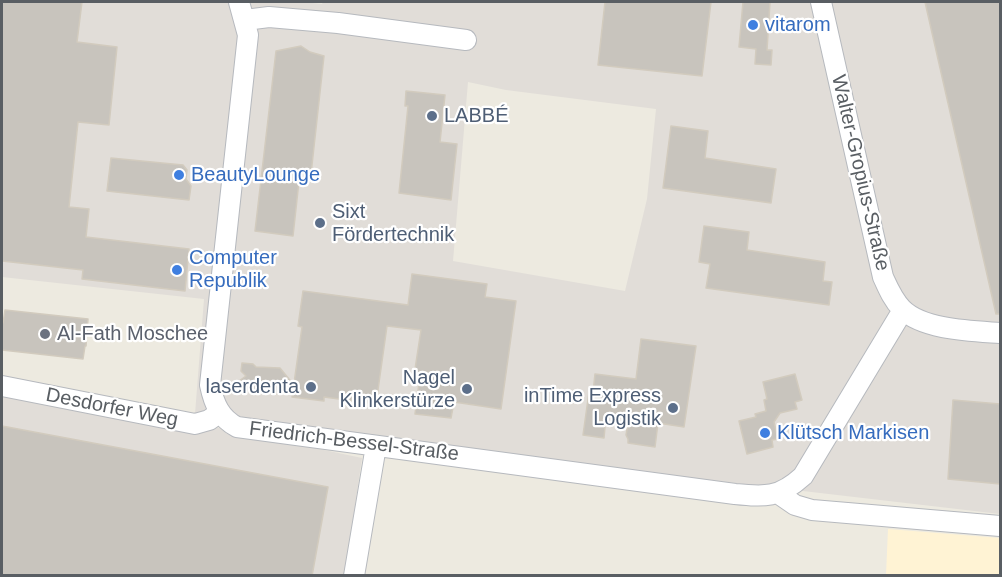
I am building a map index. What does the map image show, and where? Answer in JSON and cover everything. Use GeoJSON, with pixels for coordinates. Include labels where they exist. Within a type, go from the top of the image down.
{"type":"FeatureCollection","features":[{"type":"Feature","properties":{"kind":"street","name":"Walter-Gropius-Straße"},"geometry":{"type":"LineString","coordinates":[[821,2],[883,277],[889,291],[903,310]]}},
{"type":"Feature","properties":{"kind":"street"},"geometry":{"type":"LineString","coordinates":[[219,412],[212,398],[210,385],[248,35],[242,10],[269,17],[466,40]]}},
{"type":"Feature","properties":{"kind":"street"},"geometry":{"type":"LineString","coordinates":[[1000,333],[954,330],[926,322],[903,310],[803,476],[779,494],[795,505],[812,510],[1000,526]]}},
{"type":"Feature","properties":{"kind":"street","name":"Desdorfer Weg"},"geometry":{"type":"LineString","coordinates":[[2,386],[195,424],[209,420],[219,412]]}},
{"type":"Feature","properties":{"kind":"street","name":"Friedrich-Bessel-Straße"},"geometry":{"type":"LineString","coordinates":[[219,412],[229,423],[237,427],[735,494],[756,496],[779,494]]}},
{"type":"Feature","properties":{"kind":"street"},"geometry":{"type":"LineString","coordinates":[[354,576],[376,446]]}},
{"type":"Feature","properties":{"kind":"shaded area"},"geometry":{"type":"Polygon","coordinates":[[[2,2],[303,2],[322,4],[323,2],[1000,2],[1000,514],[623,470],[195,414],[204,299],[2,277],[2,2]],[[468,82],[453,261],[625,291],[647,199],[656,109],[506,90],[468,82]]]}},
{"type":"Feature","properties":{"kind":"shaded area"},"geometry":{"type":"Polygon","coordinates":[[[2,382],[362,458],[345,575],[2,576],[2,382]]]}},
{"type":"Feature","properties":{"kind":"shaded area"},"geometry":{"type":"Polygon","coordinates":[[[888,529],[1000,538],[1000,575],[886,575],[888,529]]]}},
{"type":"Feature","properties":{"kind":"building"},"geometry":{"type":"Polygon","coordinates":[[[2,2],[82,2],[77,42],[117,47],[109,125],[78,122],[69,207],[89,209],[86,237],[189,249],[185,291],[82,279],[83,270],[2,261],[2,2]]]}},
{"type":"Feature","properties":{"kind":"building"},"geometry":{"type":"Polygon","coordinates":[[[605,2],[711,2],[702,76],[598,65],[605,2]]]}},
{"type":"Feature","properties":{"kind":"building"},"geometry":{"type":"Polygon","coordinates":[[[743,2],[770,2],[767,50],[772,50],[771,65],[755,64],[756,49],[739,47],[743,2]]]}},
{"type":"Feature","properties":{"kind":"building"},"geometry":{"type":"Polygon","coordinates":[[[925,2],[1000,2],[1000,314],[996,314],[925,2]]]}},
{"type":"Feature","properties":{"kind":"building"},"geometry":{"type":"Polygon","coordinates":[[[301,46],[310,52],[324,56],[311,174],[300,172],[293,236],[255,231],[276,51],[301,46]]]}},
{"type":"Feature","properties":{"kind":"building"},"geometry":{"type":"Polygon","coordinates":[[[406,91],[445,95],[440,142],[457,144],[451,200],[399,193],[408,106],[405,106],[406,91]]]}},
{"type":"Feature","properties":{"kind":"building"},"geometry":{"type":"Polygon","coordinates":[[[671,126],[708,131],[705,158],[776,169],[771,203],[663,188],[671,126]]]}},
{"type":"Feature","properties":{"kind":"building"},"geometry":{"type":"Polygon","coordinates":[[[111,158],[183,165],[187,170],[186,179],[191,186],[189,200],[107,191],[111,158]]]}},
{"type":"Feature","properties":{"kind":"building"},"geometry":{"type":"Polygon","coordinates":[[[704,226],[749,232],[747,250],[825,262],[823,281],[832,282],[829,305],[706,288],[710,264],[699,262],[704,226]]]}},
{"type":"Feature","properties":{"kind":"building"},"geometry":{"type":"Polygon","coordinates":[[[412,274],[487,284],[485,297],[516,301],[501,409],[454,402],[451,418],[415,414],[419,383],[413,382],[421,330],[387,326],[376,404],[324,397],[324,401],[292,397],[302,327],[298,326],[303,291],[408,305],[412,274]]]}},
{"type":"Feature","properties":{"kind":"building","name":"Al-Fath Moschee"},"geometry":{"type":"Polygon","coordinates":[[[5,310],[88,319],[83,359],[2,350],[2,322],[5,310]]]}},
{"type":"Feature","properties":{"kind":"building"},"geometry":{"type":"Polygon","coordinates":[[[641,339],[696,346],[684,427],[658,423],[655,447],[628,443],[626,435],[629,419],[606,416],[604,438],[583,435],[589,392],[593,392],[595,374],[636,379],[641,339]]]}},
{"type":"Feature","properties":{"kind":"building"},"geometry":{"type":"Polygon","coordinates":[[[242,363],[253,364],[256,367],[280,368],[293,384],[277,394],[238,389],[239,381],[246,376],[241,371],[242,363]]]}},
{"type":"Feature","properties":{"kind":"building"},"geometry":{"type":"Polygon","coordinates":[[[795,374],[802,400],[795,402],[797,409],[780,413],[774,422],[778,439],[772,440],[773,447],[747,454],[739,421],[756,417],[755,414],[766,411],[764,400],[767,399],[763,382],[795,374]]]}},
{"type":"Feature","properties":{"kind":"building"},"geometry":{"type":"Polygon","coordinates":[[[953,400],[1000,404],[1000,484],[948,479],[953,400]]]}},
{"type":"Feature","properties":{"kind":"building"},"geometry":{"type":"Polygon","coordinates":[[[2,426],[328,487],[312,576],[2,576],[2,426]]]}},
{"type":"Feature","properties":{"kind":"place","name":"vitarom"},"geometry":{"type":"Point","coordinates":[753,25]}},
{"type":"Feature","properties":{"kind":"place","name":"LABBÉ"},"geometry":{"type":"Point","coordinates":[432,116]}},
{"type":"Feature","properties":{"kind":"place","name":"BeautyLounge"},"geometry":{"type":"Point","coordinates":[179,175]}},
{"type":"Feature","properties":{"kind":"place","name":"Sixt Fördertechnik"},"geometry":{"type":"Point","coordinates":[320,223]}},
{"type":"Feature","properties":{"kind":"place","name":"Computer Republik"},"geometry":{"type":"Point","coordinates":[177,270]}},
{"type":"Feature","properties":{"kind":"place","name":"Al-Fath Moschee"},"geometry":{"type":"Point","coordinates":[45,334]}},
{"type":"Feature","properties":{"kind":"place","name":"laserdenta"},"geometry":{"type":"Point","coordinates":[311,387]}},
{"type":"Feature","properties":{"kind":"place","name":"Nagel Klinkerstürze"},"geometry":{"type":"Point","coordinates":[467,389]}},
{"type":"Feature","properties":{"kind":"place","name":"inTime Express Logistik"},"geometry":{"type":"Point","coordinates":[673,408]}},
{"type":"Feature","properties":{"kind":"place","name":"Klütsch Markisen"},"geometry":{"type":"Point","coordinates":[765,433]}}]}
